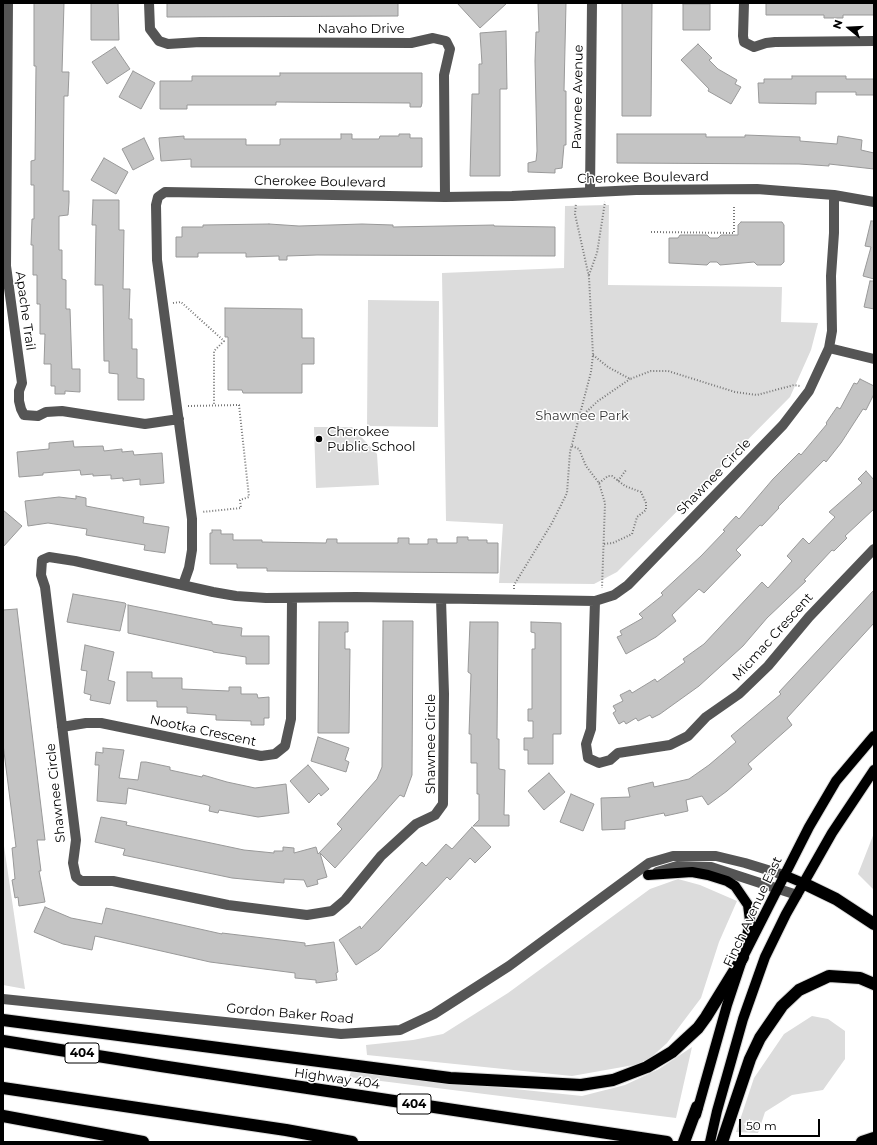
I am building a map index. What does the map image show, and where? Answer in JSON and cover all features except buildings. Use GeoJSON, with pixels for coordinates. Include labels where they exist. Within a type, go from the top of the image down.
{"type":"FeatureCollection","features":[{"type":"Feature","properties":{"kind":"highway"},"geometry":{"type":"LineString","coordinates":[[803,883],[836,899],[874,924]]}},
{"type":"Feature","properties":{"kind":"highway"},"geometry":{"type":"LineString","coordinates":[[3,1020],[450,1078],[581,1086],[614,1080],[647,1067],[672,1052],[698,1028],[743,957]]}},
{"type":"Feature","properties":{"kind":"highway"},"geometry":{"type":"LineString","coordinates":[[722,1142],[750,1059],[760,1038],[782,1006],[799,990],[829,976],[860,978],[874,984]]}},
{"type":"Feature","properties":{"kind":"highway","name":"Highway 404"},"geometry":{"type":"LineString","coordinates":[[3,1041],[176,1069],[668,1142]]}},
{"type":"Feature","properties":{"kind":"highway"},"geometry":{"type":"LineString","coordinates":[[3,1088],[278,1129],[352,1142]]}},
{"type":"Feature","properties":{"kind":"highway"},"geometry":{"type":"LineString","coordinates":[[684,1142],[697,1107]]}},
{"type":"Feature","properties":{"kind":"highway"},"geometry":{"type":"LineString","coordinates":[[3,1116],[143,1142]]}},
{"type":"Feature","properties":{"kind":"highway"},"geometry":{"type":"LineString","coordinates":[[862,1142],[874,1138]]}},
{"type":"Feature","properties":{"kind":"main road","name":"Finch Avenue East"},"geometry":{"type":"LineString","coordinates":[[690,1142],[697,1107],[727,1005],[743,957],[809,827],[836,781],[874,736]]}},
{"type":"Feature","properties":{"kind":"main road"},"geometry":{"type":"LineString","coordinates":[[710,1142],[717,1111],[753,989],[765,957],[803,883],[832,834],[874,770]]}},
{"type":"Feature","properties":{"kind":"main road"},"geometry":{"type":"LineString","coordinates":[[648,875],[692,872],[708,875],[735,886],[748,905],[750,921],[743,957]]}},
{"type":"Feature","properties":{"kind":"main road"},"geometry":{"type":"LineString","coordinates":[[784,875],[803,883]]}},
{"type":"Feature","properties":{"kind":"street","name":"Apache Trail"},"geometry":{"type":"LineString","coordinates":[[8,3],[6,266],[22,383],[19,391],[21,409],[24,415],[38,416],[46,412],[62,411],[145,424],[179,419]]}},
{"type":"Feature","properties":{"kind":"street","name":"Navaho Drive"},"geometry":{"type":"LineString","coordinates":[[149,3],[150,29],[159,41],[168,44],[200,42],[411,43],[433,38],[446,41],[450,49],[444,75],[445,197]]}},
{"type":"Feature","properties":{"kind":"street","name":"Pawnee Avenue"},"geometry":{"type":"LineString","coordinates":[[590,192],[592,3]]}},
{"type":"Feature","properties":{"kind":"street"},"geometry":{"type":"LineString","coordinates":[[744,3],[744,42],[754,47],[766,42],[874,41]]}},
{"type":"Feature","properties":{"kind":"street","name":"Cherokee Boulevard"},"geometry":{"type":"LineString","coordinates":[[183,585],[189,568],[192,550],[192,519],[179,419],[170,368],[157,260],[156,205],[158,197],[165,192],[445,197],[512,196],[590,192],[757,189],[834,195],[874,202]]}},
{"type":"Feature","properties":{"kind":"street","name":"Shawnee Circle"},"geometry":{"type":"LineString","coordinates":[[441,599],[444,694],[444,804],[435,815],[416,824],[381,856],[345,900],[332,911],[307,915],[228,904],[103,880],[81,881],[76,878],[73,862],[76,840],[45,583],[41,575],[40,566],[42,560],[49,557],[75,561],[236,596],[292,598],[513,598],[595,601],[614,595],[628,585],[783,425],[809,391],[829,348],[832,319],[831,276],[834,233],[834,195]]}},
{"type":"Feature","properties":{"kind":"street"},"geometry":{"type":"LineString","coordinates":[[829,348],[874,359]]}},
{"type":"Feature","properties":{"kind":"street","name":"Micmac Crescent"},"geometry":{"type":"LineString","coordinates":[[595,601],[591,729],[586,744],[588,758],[599,763],[610,760],[618,753],[670,745],[688,736],[706,717],[739,694],[768,666],[809,617],[874,549]]}},
{"type":"Feature","properties":{"kind":"street","name":"Nootka Crescent"},"geometry":{"type":"LineString","coordinates":[[62,726],[101,723],[256,755],[275,754],[285,746],[291,719],[292,598]]}},
{"type":"Feature","properties":{"kind":"street","name":"Gordon Baker Road"},"geometry":{"type":"LineString","coordinates":[[3,999],[340,1034],[400,1030],[434,1014],[510,966],[649,863],[673,856],[716,856],[784,875]]}},
{"type":"Feature","properties":{"kind":"street","name":"Gordon Baker Road"},"geometry":{"type":"LineString","coordinates":[[626,881],[677,866],[711,867],[797,895]]}},
{"type":"Feature","properties":{"kind":"path"},"geometry":{"type":"LineString","coordinates":[[589,277],[596,253],[605,199]]}},
{"type":"Feature","properties":{"kind":"path"},"geometry":{"type":"LineString","coordinates":[[513,598],[514,585],[552,523],[567,493],[569,459],[593,355],[589,277],[575,214],[576,201]]}},
{"type":"Feature","properties":{"kind":"path"},"geometry":{"type":"LineString","coordinates":[[652,232],[734,233],[734,205]]}},
{"type":"Feature","properties":{"kind":"path"},"geometry":{"type":"LineString","coordinates":[[173,303],[181,302],[224,341],[214,351],[214,405]]}},
{"type":"Feature","properties":{"kind":"path"},"geometry":{"type":"LineString","coordinates":[[593,355],[613,370],[630,378]]}},
{"type":"Feature","properties":{"kind":"path"},"geometry":{"type":"LineString","coordinates":[[580,414],[585,413],[598,401],[630,378],[651,371],[668,371],[735,392],[758,395],[794,385],[804,386]]}},
{"type":"Feature","properties":{"kind":"path"},"geometry":{"type":"LineString","coordinates":[[188,406],[239,405],[249,498],[240,500],[241,508],[200,512]]}},
{"type":"Feature","properties":{"kind":"path"},"geometry":{"type":"LineString","coordinates":[[572,446],[579,448],[586,466],[599,483],[606,503],[602,589]]}},
{"type":"Feature","properties":{"kind":"path"},"geometry":{"type":"LineString","coordinates":[[618,481],[626,470]]}},
{"type":"Feature","properties":{"kind":"path"},"geometry":{"type":"LineString","coordinates":[[599,483],[610,476],[642,493],[646,503],[646,509],[637,517],[634,531],[630,535],[613,543],[603,544]]}},
{"type":"Feature","properties":{"kind":"green space","name":"Shawnee Park"},"geometry":{"type":"Polygon","coordinates":[[[609,205],[608,285],[782,287],[781,322],[818,323],[811,350],[790,397],[617,572],[594,584],[499,583],[503,524],[446,521],[442,273],[564,268],[565,206],[609,205]]]}},
{"type":"Feature","properties":{"kind":"green space"},"geometry":{"type":"Polygon","coordinates":[[[368,300],[439,301],[438,427],[367,426],[368,300]]]}},
{"type":"Feature","properties":{"kind":"green space"},"geometry":{"type":"Polygon","coordinates":[[[314,427],[352,427],[377,454],[379,485],[316,488],[314,427]]]}},
{"type":"Feature","properties":{"kind":"green space"},"geometry":{"type":"Polygon","coordinates":[[[874,833],[874,890],[858,874],[874,833]]]}},
{"type":"Feature","properties":{"kind":"green space"},"geometry":{"type":"Polygon","coordinates":[[[3,839],[25,989],[3,985],[3,839]]]}},
{"type":"Feature","properties":{"kind":"green space"},"geometry":{"type":"Polygon","coordinates":[[[678,879],[700,885],[737,901],[719,942],[701,998],[667,1043],[645,1063],[572,1076],[367,1055],[366,1045],[413,1040],[443,1034],[508,993],[650,889],[678,879]]]}},
{"type":"Feature","properties":{"kind":"green space"},"geometry":{"type":"Polygon","coordinates":[[[812,1016],[828,1019],[845,1031],[845,1059],[823,1090],[792,1095],[765,1112],[758,1133],[736,1132],[754,1078],[784,1034],[812,1016]]]}},
{"type":"Feature","properties":{"kind":"green space"},"geometry":{"type":"Polygon","coordinates":[[[692,1047],[676,1118],[349,1077],[351,1072],[582,1096],[625,1085],[659,1069],[692,1047]]]}},
{"type":"Feature","properties":{"kind":"place","name":"Cherokee Public School"},"geometry":{"type":"Point","coordinates":[319,439]}}]}
